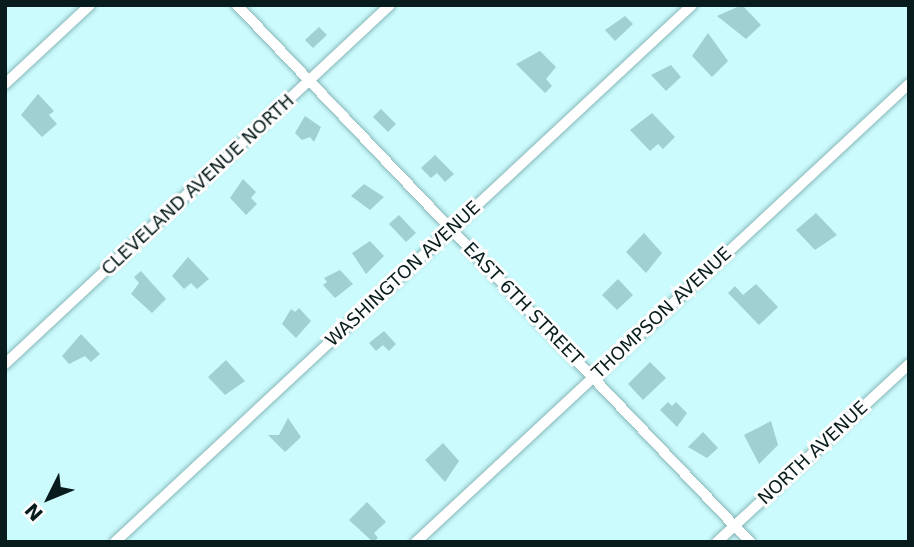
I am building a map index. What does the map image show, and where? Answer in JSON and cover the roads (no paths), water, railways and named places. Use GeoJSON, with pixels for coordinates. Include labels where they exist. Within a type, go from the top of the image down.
{"type":"FeatureCollection","features":[{"type":"Feature","properties":{"kind":"street"},"geometry":{"type":"LineString","coordinates":[[5,84],[90,5]]}},
{"type":"Feature","properties":{"kind":"street","name":"EAST 6TH STREET"},"geometry":{"type":"LineString","coordinates":[[237,5],[750,542]]}},
{"type":"Feature","properties":{"kind":"street","name":"CLEVELAND AVENUE NORTH"},"geometry":{"type":"LineString","coordinates":[[5,364],[390,5]]}},
{"type":"Feature","properties":{"kind":"street","name":"WASHINGTON AVENUE"},"geometry":{"type":"LineString","coordinates":[[115,542],[692,5]]}},
{"type":"Feature","properties":{"kind":"street","name":"THOMPSON AVENUE"},"geometry":{"type":"LineString","coordinates":[[416,542],[909,83]]}},
{"type":"Feature","properties":{"kind":"street","name":"NORTH AVENUE"},"geometry":{"type":"LineString","coordinates":[[717,542],[909,363]]}}]}
